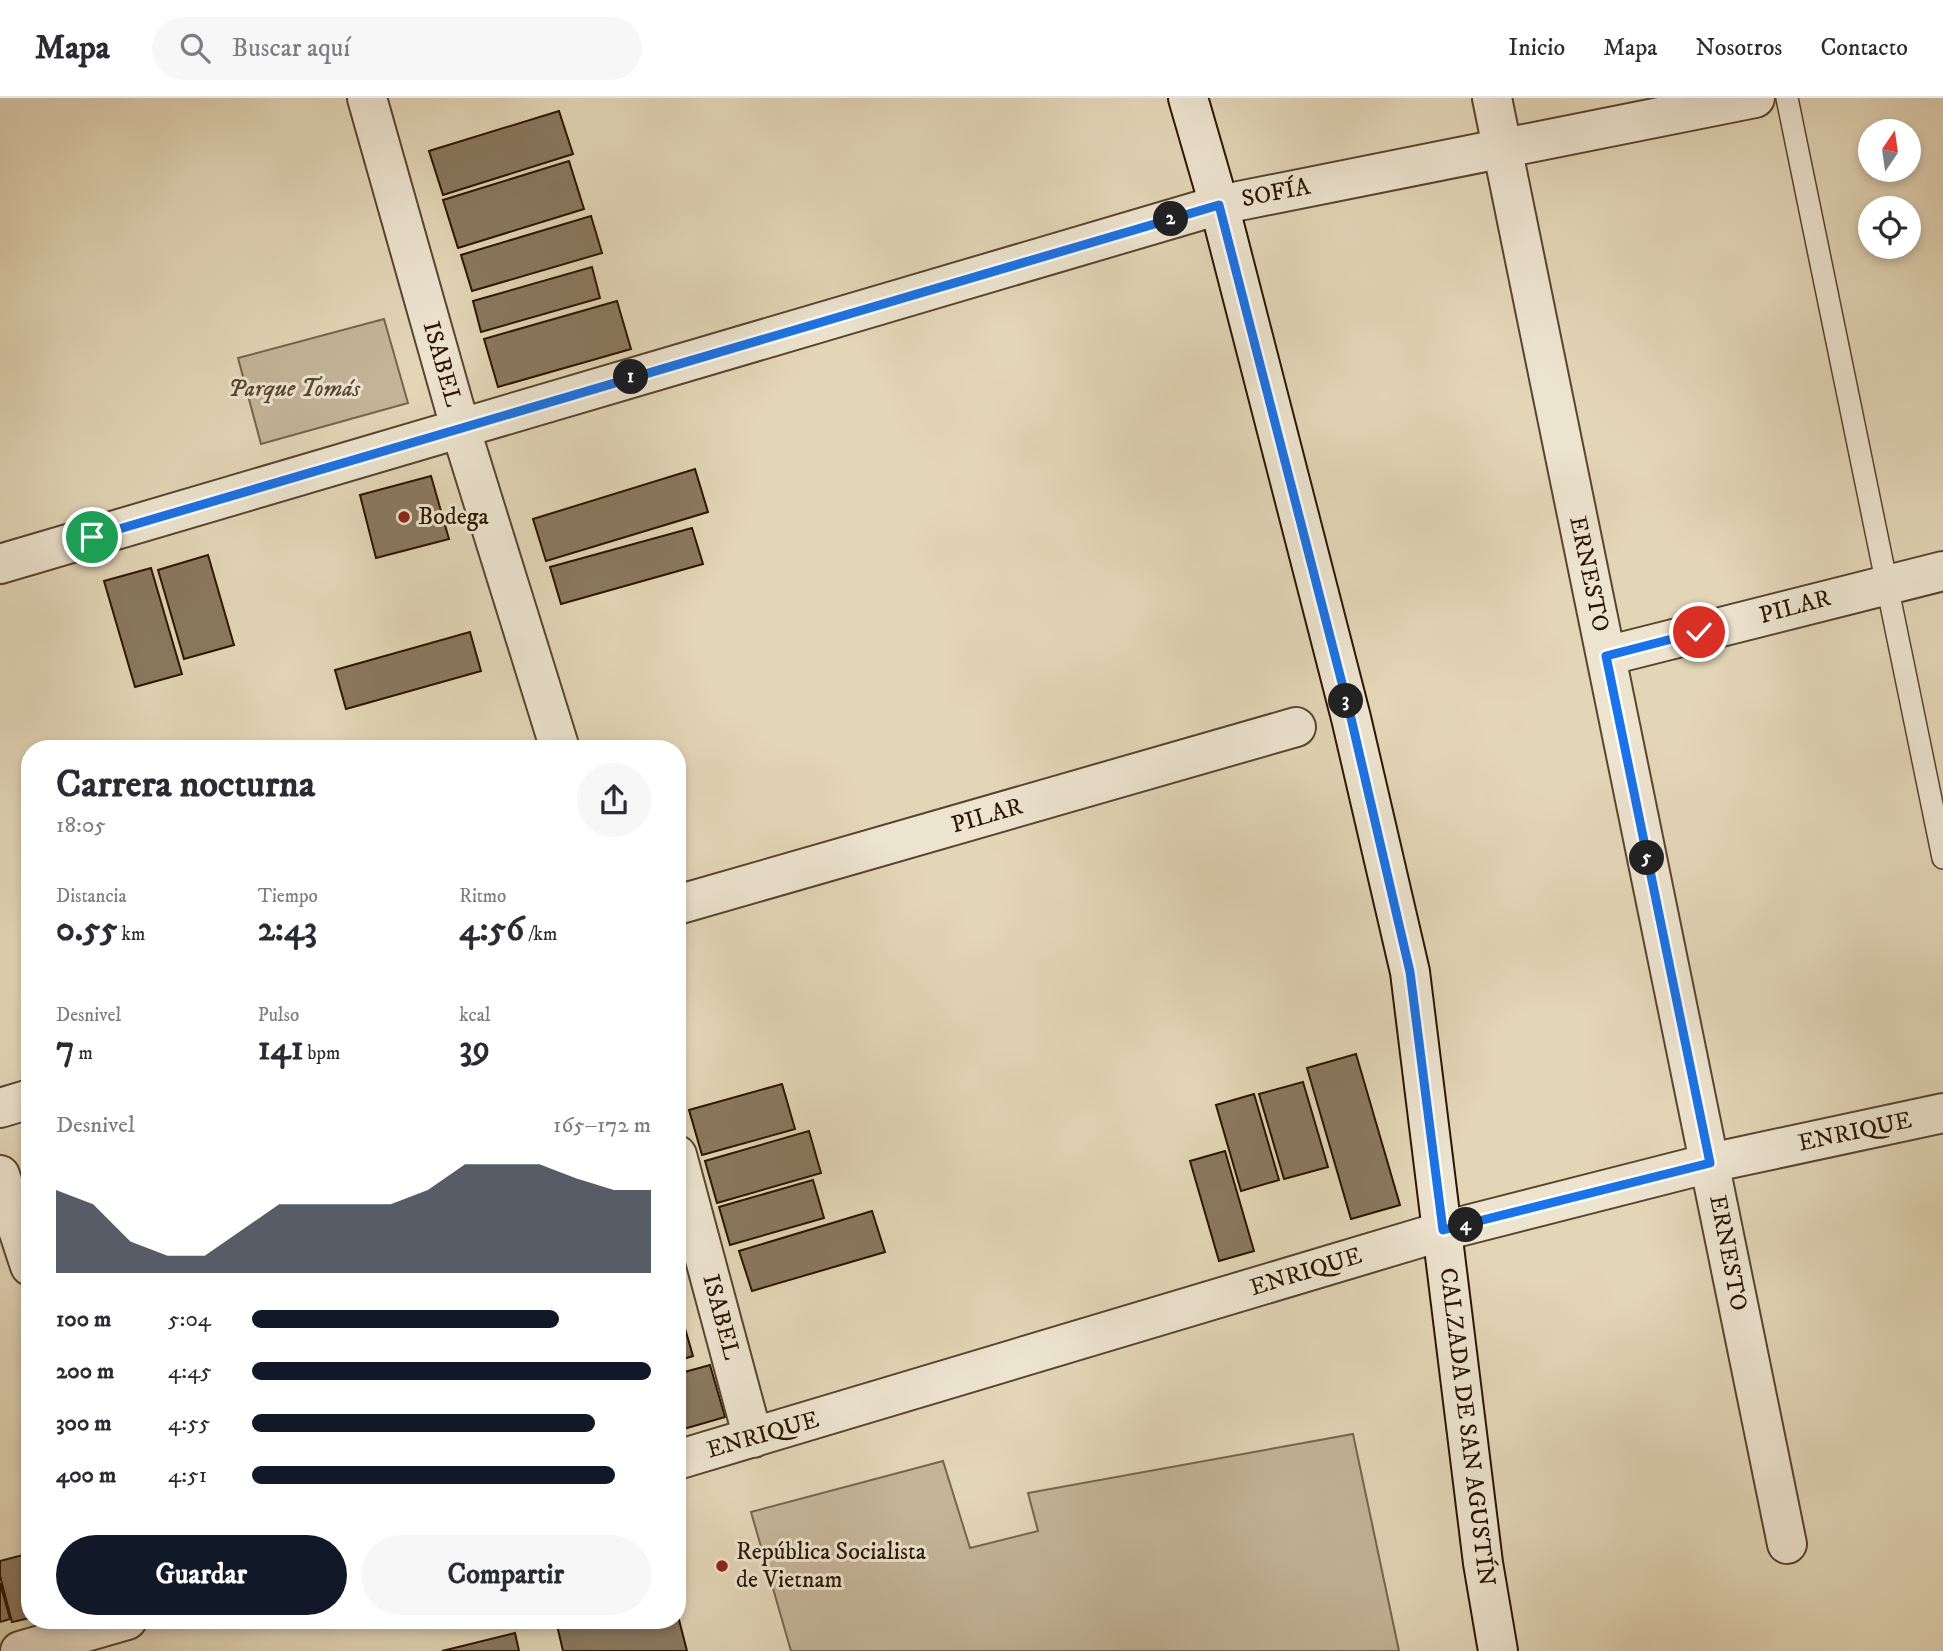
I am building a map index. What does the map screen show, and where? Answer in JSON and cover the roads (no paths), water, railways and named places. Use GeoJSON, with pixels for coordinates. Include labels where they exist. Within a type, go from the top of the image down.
{"type":"FeatureCollection","features":[{"type":"Feature","properties":{"kind":"street","name":"ISABEL"},"geometry":{"type":"LineString","coordinates":[[367,98],[460,427],[557,740]]}},
{"type":"Feature","properties":{"kind":"street","name":"CALZADA DE SAN AGUSTÍN"},"geometry":{"type":"LineString","coordinates":[[1188,98],[1219,205],[1354,718],[1410,972],[1481,1550],[1498,1651]]}},
{"type":"Feature","properties":{"kind":"street","name":"ERNESTO"},"geometry":{"type":"LineString","coordinates":[[1492,98],[1787,1545]]}},
{"type":"Feature","properties":{"kind":"street","name":"SOFÍA"},"geometry":{"type":"LineString","coordinates":[[0,564],[1219,205],[1755,98]]}},
{"type":"Feature","properties":{"kind":"street","name":"PILAR"},"geometry":{"type":"LineString","coordinates":[[1606,656],[1886,583],[1943,571]]}},
{"type":"Feature","properties":{"kind":"street","name":"PILAR"},"geometry":{"type":"LineString","coordinates":[[686,902],[1296,727]]}},
{"type":"Feature","properties":{"kind":"street"},"geometry":{"type":"LineString","coordinates":[[0,1108],[21,1102]]}},
{"type":"Feature","properties":{"kind":"street","name":"ENRIQUE"},"geometry":{"type":"LineString","coordinates":[[686,1457],[1443,1230],[1710,1163],[1943,1113]]}},
{"type":"Feature","properties":{"kind":"street"},"geometry":{"type":"LineString","coordinates":[[0,1175],[21,1239]]}},
{"type":"Feature","properties":{"kind":"street","name":"ISABEL"},"geometry":{"type":"LineString","coordinates":[[686,1188],[754,1438]]}},
{"type":"Feature","properties":{"kind":"street"},"geometry":{"type":"LineString","coordinates":[[20,1651],[96,1629]]}},
{"type":"Feature","properties":{"kind":"lane"},"geometry":{"type":"LineString","coordinates":[[1787,98],[1943,858]]}},
{"type":"Feature","properties":{"kind":"place","name":"Bodega"},"geometry":{"type":"Point","coordinates":[404,517]}},
{"type":"Feature","properties":{"kind":"place","name":"República Socialista de Vietnam"},"geometry":{"type":"Point","coordinates":[722,1566]}},
{"type":"Feature","properties":{"kind":"park label","name":"Parque Tomás"},"geometry":{"type":"Point","coordinates":[294,389]}}]}
